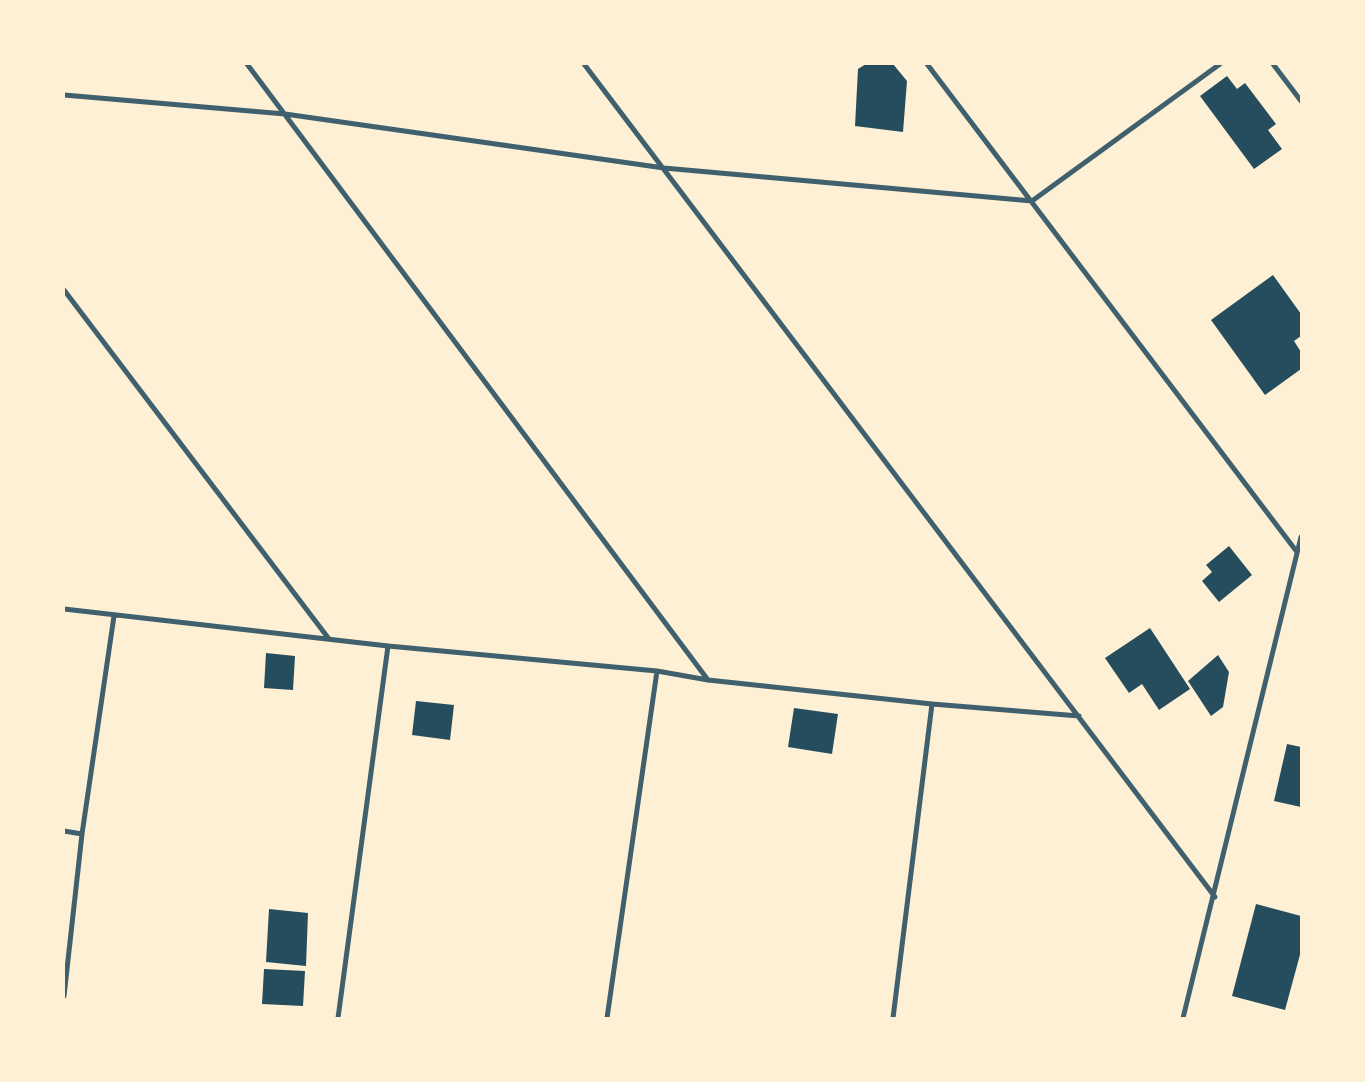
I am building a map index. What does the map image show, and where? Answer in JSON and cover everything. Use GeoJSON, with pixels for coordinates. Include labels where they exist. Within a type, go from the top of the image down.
{"type":"FeatureCollection","features":[{"type":"Feature","properties":{"kind":"street"},"geometry":{"type":"LineString","coordinates":[[247,64],[708,680]]}},
{"type":"Feature","properties":{"kind":"street"},"geometry":{"type":"LineString","coordinates":[[584,64],[1214,896]]}},
{"type":"Feature","properties":{"kind":"street"},"geometry":{"type":"LineString","coordinates":[[927,64],[1297,552]]}},
{"type":"Feature","properties":{"kind":"street"},"geometry":{"type":"LineString","coordinates":[[64,95],[285,114],[664,168],[1032,201],[1220,64]]}},
{"type":"Feature","properties":{"kind":"street"},"geometry":{"type":"LineString","coordinates":[[1273,64],[1301,101]]}},
{"type":"Feature","properties":{"kind":"street"},"geometry":{"type":"LineString","coordinates":[[64,290],[329,639]]}},
{"type":"Feature","properties":{"kind":"street"},"geometry":{"type":"LineString","coordinates":[[1184,1018],[1301,537]]}},
{"type":"Feature","properties":{"kind":"street"},"geometry":{"type":"LineString","coordinates":[[64,609],[388,646],[657,672],[708,680],[932,704],[1079,716]]}},
{"type":"Feature","properties":{"kind":"street"},"geometry":{"type":"LineString","coordinates":[[64,996],[82,834],[114,616]]}},
{"type":"Feature","properties":{"kind":"street"},"geometry":{"type":"LineString","coordinates":[[338,1018],[388,646]]}},
{"type":"Feature","properties":{"kind":"street"},"geometry":{"type":"LineString","coordinates":[[607,1018],[657,672]]}},
{"type":"Feature","properties":{"kind":"street"},"geometry":{"type":"LineString","coordinates":[[893,1018],[932,704]]}},
{"type":"Feature","properties":{"kind":"street"},"geometry":{"type":"LineString","coordinates":[[64,831],[82,834]]}},
{"type":"Feature","properties":{"kind":"building"},"geometry":{"type":"Polygon","coordinates":[[[866,64],[893,64],[907,81],[903,132],[855,126],[858,69],[866,64]]]}},
{"type":"Feature","properties":{"kind":"building"},"geometry":{"type":"Polygon","coordinates":[[[1227,76],[1237,89],[1245,83],[1276,124],[1268,130],[1282,149],[1254,169],[1200,96],[1227,76]]]}},
{"type":"Feature","properties":{"kind":"building"},"geometry":{"type":"Polygon","coordinates":[[[1273,275],[1301,314],[1301,336],[1294,341],[1301,352],[1301,369],[1265,395],[1211,320],[1273,275]]]}},
{"type":"Feature","properties":{"kind":"building"},"geometry":{"type":"Polygon","coordinates":[[[1229,546],[1252,575],[1219,602],[1202,581],[1212,572],[1206,565],[1229,546]]]}},
{"type":"Feature","properties":{"kind":"building"},"geometry":{"type":"Polygon","coordinates":[[[1150,628],[1190,689],[1159,710],[1142,684],[1129,693],[1105,658],[1150,628]]]}},
{"type":"Feature","properties":{"kind":"building"},"geometry":{"type":"Polygon","coordinates":[[[266,653],[295,656],[293,690],[264,688],[266,653]]]}},
{"type":"Feature","properties":{"kind":"building"},"geometry":{"type":"Polygon","coordinates":[[[1218,655],[1229,672],[1223,707],[1211,716],[1188,681],[1218,655]]]}},
{"type":"Feature","properties":{"kind":"building"},"geometry":{"type":"Polygon","coordinates":[[[416,701],[454,705],[450,740],[412,735],[416,701]]]}},
{"type":"Feature","properties":{"kind":"building"},"geometry":{"type":"Polygon","coordinates":[[[794,708],[838,714],[832,754],[788,747],[794,708]]]}},
{"type":"Feature","properties":{"kind":"building"},"geometry":{"type":"Polygon","coordinates":[[[1287,744],[1301,747],[1301,807],[1274,801],[1287,744]]]}},
{"type":"Feature","properties":{"kind":"building"},"geometry":{"type":"Polygon","coordinates":[[[1256,904],[1301,916],[1301,951],[1285,1010],[1232,996],[1256,904]]]}},
{"type":"Feature","properties":{"kind":"building"},"geometry":{"type":"Polygon","coordinates":[[[269,909],[308,913],[306,966],[266,962],[269,909]]]}},
{"type":"Feature","properties":{"kind":"building"},"geometry":{"type":"Polygon","coordinates":[[[264,969],[305,971],[303,1006],[262,1004],[264,969]]]}}]}
